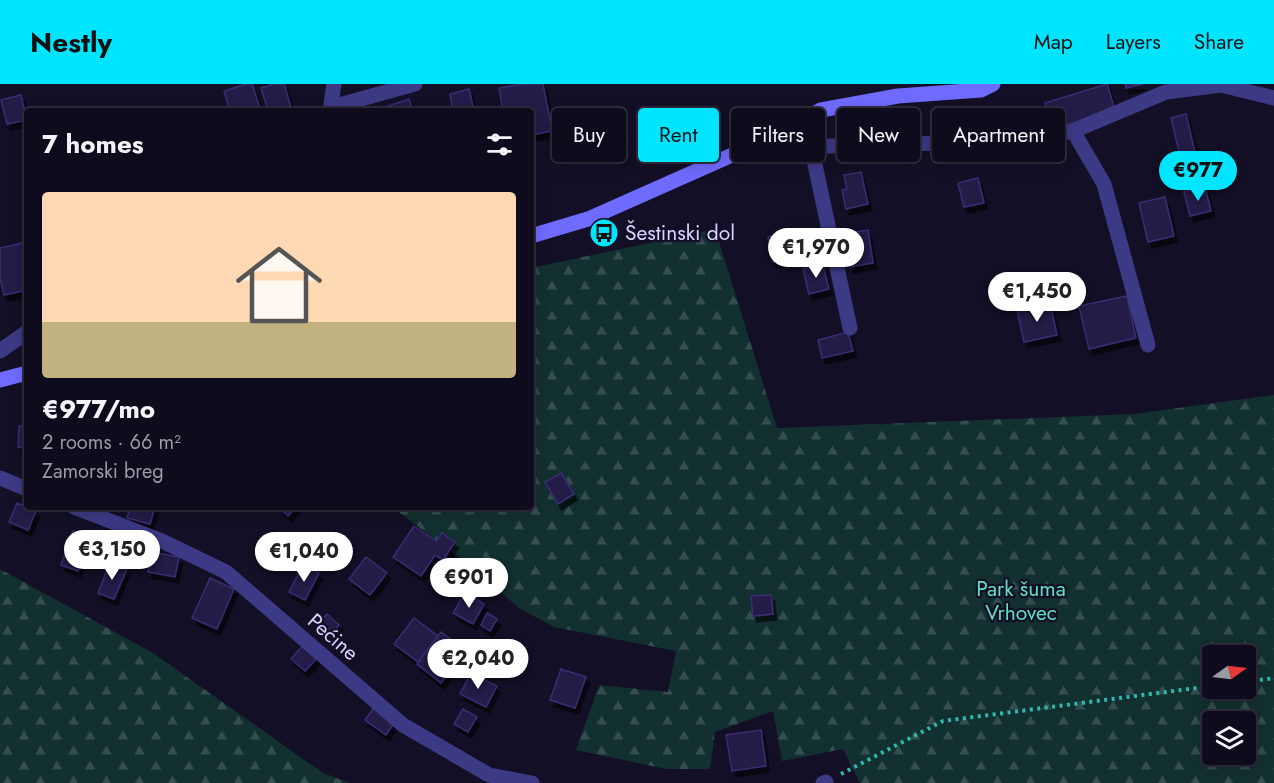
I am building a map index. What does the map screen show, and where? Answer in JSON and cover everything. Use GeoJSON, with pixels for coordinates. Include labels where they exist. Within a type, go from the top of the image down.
{"type":"FeatureCollection","features":[{"type":"Feature","properties":{"kind":"street"},"geometry":{"type":"LineString","coordinates":[[331,108],[334,84]]}},
{"type":"Feature","properties":{"kind":"street"},"geometry":{"type":"LineString","coordinates":[[334,108],[415,84]]}},
{"type":"Feature","properties":{"kind":"street"},"geometry":{"type":"LineString","coordinates":[[825,109],[898,96],[981,90],[993,84]]}},
{"type":"Feature","properties":{"kind":"street"},"geometry":{"type":"LineString","coordinates":[[825,146],[1022,141],[1073,131],[1166,92],[1221,85],[1274,98]]}},
{"type":"Feature","properties":{"kind":"street"},"geometry":{"type":"LineString","coordinates":[[1073,131],[1104,184],[1148,345]]}},
{"type":"Feature","properties":{"kind":"street"},"geometry":{"type":"LineString","coordinates":[[534,235],[588,219],[731,156]]}},
{"type":"Feature","properties":{"kind":"street"},"geometry":{"type":"LineString","coordinates":[[814,162],[850,328]]}},
{"type":"Feature","properties":{"kind":"street"},"geometry":{"type":"LineString","coordinates":[[0,351],[24,334]]}},
{"type":"Feature","properties":{"kind":"street"},"geometry":{"type":"LineString","coordinates":[[0,380],[24,374]]}},
{"type":"Feature","properties":{"kind":"street"},"geometry":{"type":"LineString","coordinates":[[0,478],[24,488]]}},
{"type":"Feature","properties":{"kind":"street","name":"Pećine"},"geometry":{"type":"LineString","coordinates":[[82,510],[162,541],[226,572],[403,725],[489,775],[532,783]]}},
{"type":"Feature","properties":{"kind":"path"},"geometry":{"type":"LineString","coordinates":[[1256,680],[1274,678]]}},
{"type":"Feature","properties":{"kind":"path"},"geometry":{"type":"LineString","coordinates":[[824,783],[943,721],[1202,687]]}},
{"type":"Feature","properties":{"kind":"green space","name":"Park šuma Vrhovec"},"geometry":{"type":"Polygon","coordinates":[[[715,229],[777,428],[1134,414],[1274,395],[1274,783],[860,783],[843,749],[782,761],[773,711],[715,732],[710,769],[666,769],[576,750],[599,685],[668,692],[676,651],[554,627],[519,608],[471,566],[396,510],[534,510],[534,267],[715,229]]]}},
{"type":"Feature","properties":{"kind":"green space"},"geometry":{"type":"Polygon","coordinates":[[[0,569],[153,653],[323,773],[350,783],[0,783],[0,569]]]}},
{"type":"Feature","properties":{"kind":"building"},"geometry":{"type":"Polygon","coordinates":[[[252,84],[260,108],[229,108],[224,91],[252,84]]]}},
{"type":"Feature","properties":{"kind":"building"},"geometry":{"type":"Polygon","coordinates":[[[284,84],[291,108],[267,108],[261,88],[284,84]]]}},
{"type":"Feature","properties":{"kind":"building"},"geometry":{"type":"Polygon","coordinates":[[[543,84],[552,131],[534,134],[534,108],[502,108],[499,88],[543,84]]]}},
{"type":"Feature","properties":{"kind":"building"},"geometry":{"type":"Polygon","coordinates":[[[1107,84],[1115,110],[1065,125],[1065,108],[1047,108],[1045,103],[1107,84]]]}},
{"type":"Feature","properties":{"kind":"building"},"geometry":{"type":"Polygon","coordinates":[[[1125,84],[1143,84],[1126,88],[1125,84]]]}},
{"type":"Feature","properties":{"kind":"building"},"geometry":{"type":"Polygon","coordinates":[[[469,89],[473,108],[452,108],[450,94],[469,89]]]}},
{"type":"Feature","properties":{"kind":"building"},"geometry":{"type":"Polygon","coordinates":[[[21,95],[24,121],[7,124],[1,100],[21,95]]]}},
{"type":"Feature","properties":{"kind":"building"},"geometry":{"type":"Polygon","coordinates":[[[409,99],[412,108],[382,108],[409,99]]]}},
{"type":"Feature","properties":{"kind":"building"},"geometry":{"type":"Polygon","coordinates":[[[1186,114],[1197,161],[1182,164],[1171,118],[1186,114]]]}},
{"type":"Feature","properties":{"kind":"building"},"geometry":{"type":"Polygon","coordinates":[[[861,172],[868,204],[846,209],[842,190],[847,189],[844,175],[861,172]]]}},
{"type":"Feature","properties":{"kind":"building"},"geometry":{"type":"Polygon","coordinates":[[[978,178],[984,203],[964,207],[958,183],[978,178]]]}},
{"type":"Feature","properties":{"kind":"building"},"geometry":{"type":"Polygon","coordinates":[[[1205,187],[1211,211],[1190,216],[1184,192],[1205,187]]]}},
{"type":"Feature","properties":{"kind":"building"},"geometry":{"type":"Polygon","coordinates":[[[1165,197],[1174,236],[1148,242],[1139,203],[1165,197]]]}},
{"type":"Feature","properties":{"kind":"building"},"geometry":{"type":"Polygon","coordinates":[[[868,230],[873,263],[850,267],[844,234],[868,230]]]}},
{"type":"Feature","properties":{"kind":"building"},"geometry":{"type":"Polygon","coordinates":[[[787,233],[793,257],[773,262],[768,237],[787,233]]]}},
{"type":"Feature","properties":{"kind":"building"},"geometry":{"type":"Polygon","coordinates":[[[24,243],[24,291],[4,295],[0,278],[0,248],[24,243]]]}},
{"type":"Feature","properties":{"kind":"building"},"geometry":{"type":"Polygon","coordinates":[[[823,265],[829,289],[809,294],[803,269],[823,265]]]}},
{"type":"Feature","properties":{"kind":"building"},"geometry":{"type":"Polygon","coordinates":[[[1127,296],[1136,338],[1089,349],[1079,306],[1127,296]]]}},
{"type":"Feature","properties":{"kind":"building"},"geometry":{"type":"Polygon","coordinates":[[[1050,303],[1057,335],[1024,342],[1017,310],[1050,303]]]}},
{"type":"Feature","properties":{"kind":"building"},"geometry":{"type":"Polygon","coordinates":[[[848,332],[853,351],[822,358],[818,340],[848,332]]]}},
{"type":"Feature","properties":{"kind":"building"},"geometry":{"type":"Polygon","coordinates":[[[19,426],[24,426],[24,448],[18,447],[19,426]]]}},
{"type":"Feature","properties":{"kind":"building"},"geometry":{"type":"Polygon","coordinates":[[[561,473],[574,494],[558,504],[545,482],[561,473]]]}},
{"type":"Feature","properties":{"kind":"building"},"geometry":{"type":"Polygon","coordinates":[[[17,503],[24,506],[24,510],[36,511],[28,530],[9,522],[17,503]]]}},
{"type":"Feature","properties":{"kind":"building"},"geometry":{"type":"Polygon","coordinates":[[[129,510],[154,510],[150,524],[127,518],[129,510]]]}},
{"type":"Feature","properties":{"kind":"building"},"geometry":{"type":"Polygon","coordinates":[[[281,510],[293,510],[288,516],[281,510]]]}},
{"type":"Feature","properties":{"kind":"building"},"geometry":{"type":"Polygon","coordinates":[[[414,526],[436,541],[442,533],[455,542],[443,560],[435,555],[421,576],[393,557],[414,526]]]}},
{"type":"Feature","properties":{"kind":"building"},"geometry":{"type":"Polygon","coordinates":[[[73,531],[90,537],[78,571],[61,565],[73,531]]]}},
{"type":"Feature","properties":{"kind":"building"},"geometry":{"type":"Polygon","coordinates":[[[152,552],[179,557],[175,577],[148,572],[152,552]]]}},
{"type":"Feature","properties":{"kind":"building"},"geometry":{"type":"Polygon","coordinates":[[[366,557],[387,573],[370,595],[349,579],[366,557]]]}},
{"type":"Feature","properties":{"kind":"building"},"geometry":{"type":"Polygon","coordinates":[[[110,562],[127,569],[114,599],[98,593],[110,562]]]}},
{"type":"Feature","properties":{"kind":"building"},"geometry":{"type":"Polygon","coordinates":[[[303,565],[319,573],[305,600],[289,592],[303,565]]]}},
{"type":"Feature","properties":{"kind":"building"},"geometry":{"type":"Polygon","coordinates":[[[210,578],[234,589],[217,629],[192,618],[210,578]]]}},
{"type":"Feature","properties":{"kind":"building"},"geometry":{"type":"Polygon","coordinates":[[[465,593],[484,604],[473,624],[453,613],[465,593]]]}},
{"type":"Feature","properties":{"kind":"building"},"geometry":{"type":"Polygon","coordinates":[[[771,595],[773,614],[753,616],[751,596],[771,595]]]}},
{"type":"Feature","properties":{"kind":"building"},"geometry":{"type":"Polygon","coordinates":[[[487,613],[497,619],[490,631],[481,625],[487,613]]]}},
{"type":"Feature","properties":{"kind":"building"},"geometry":{"type":"Polygon","coordinates":[[[327,614],[339,625],[333,633],[319,622],[327,614]]]}},
{"type":"Feature","properties":{"kind":"building"},"geometry":{"type":"Polygon","coordinates":[[[414,618],[438,636],[418,662],[394,644],[414,618]]]}},
{"type":"Feature","properties":{"kind":"building"},"geometry":{"type":"Polygon","coordinates":[[[441,632],[466,650],[461,657],[436,638],[441,632]]]}},
{"type":"Feature","properties":{"kind":"building"},"geometry":{"type":"Polygon","coordinates":[[[436,638],[461,657],[441,683],[417,664],[436,638]]]}},
{"type":"Feature","properties":{"kind":"building"},"geometry":{"type":"Polygon","coordinates":[[[304,644],[318,657],[305,671],[291,659],[304,644]]]}},
{"type":"Feature","properties":{"kind":"building"},"geometry":{"type":"Polygon","coordinates":[[[561,669],[586,677],[575,708],[550,700],[561,669]]]}},
{"type":"Feature","properties":{"kind":"building"},"geometry":{"type":"Polygon","coordinates":[[[471,673],[497,686],[486,707],[460,694],[471,673]]]}},
{"type":"Feature","properties":{"kind":"building"},"geometry":{"type":"Polygon","coordinates":[[[375,706],[396,720],[386,735],[365,720],[375,706]]]}},
{"type":"Feature","properties":{"kind":"building"},"geometry":{"type":"Polygon","coordinates":[[[463,709],[477,717],[468,732],[454,724],[463,709]]]}},
{"type":"Feature","properties":{"kind":"building"},"geometry":{"type":"Polygon","coordinates":[[[761,730],[766,766],[732,771],[726,735],[761,730]]]}},
{"type":"Feature","properties":{"kind":"place","name":"Šestinski dol"},"geometry":{"type":"Point","coordinates":[604,233]}}]}
